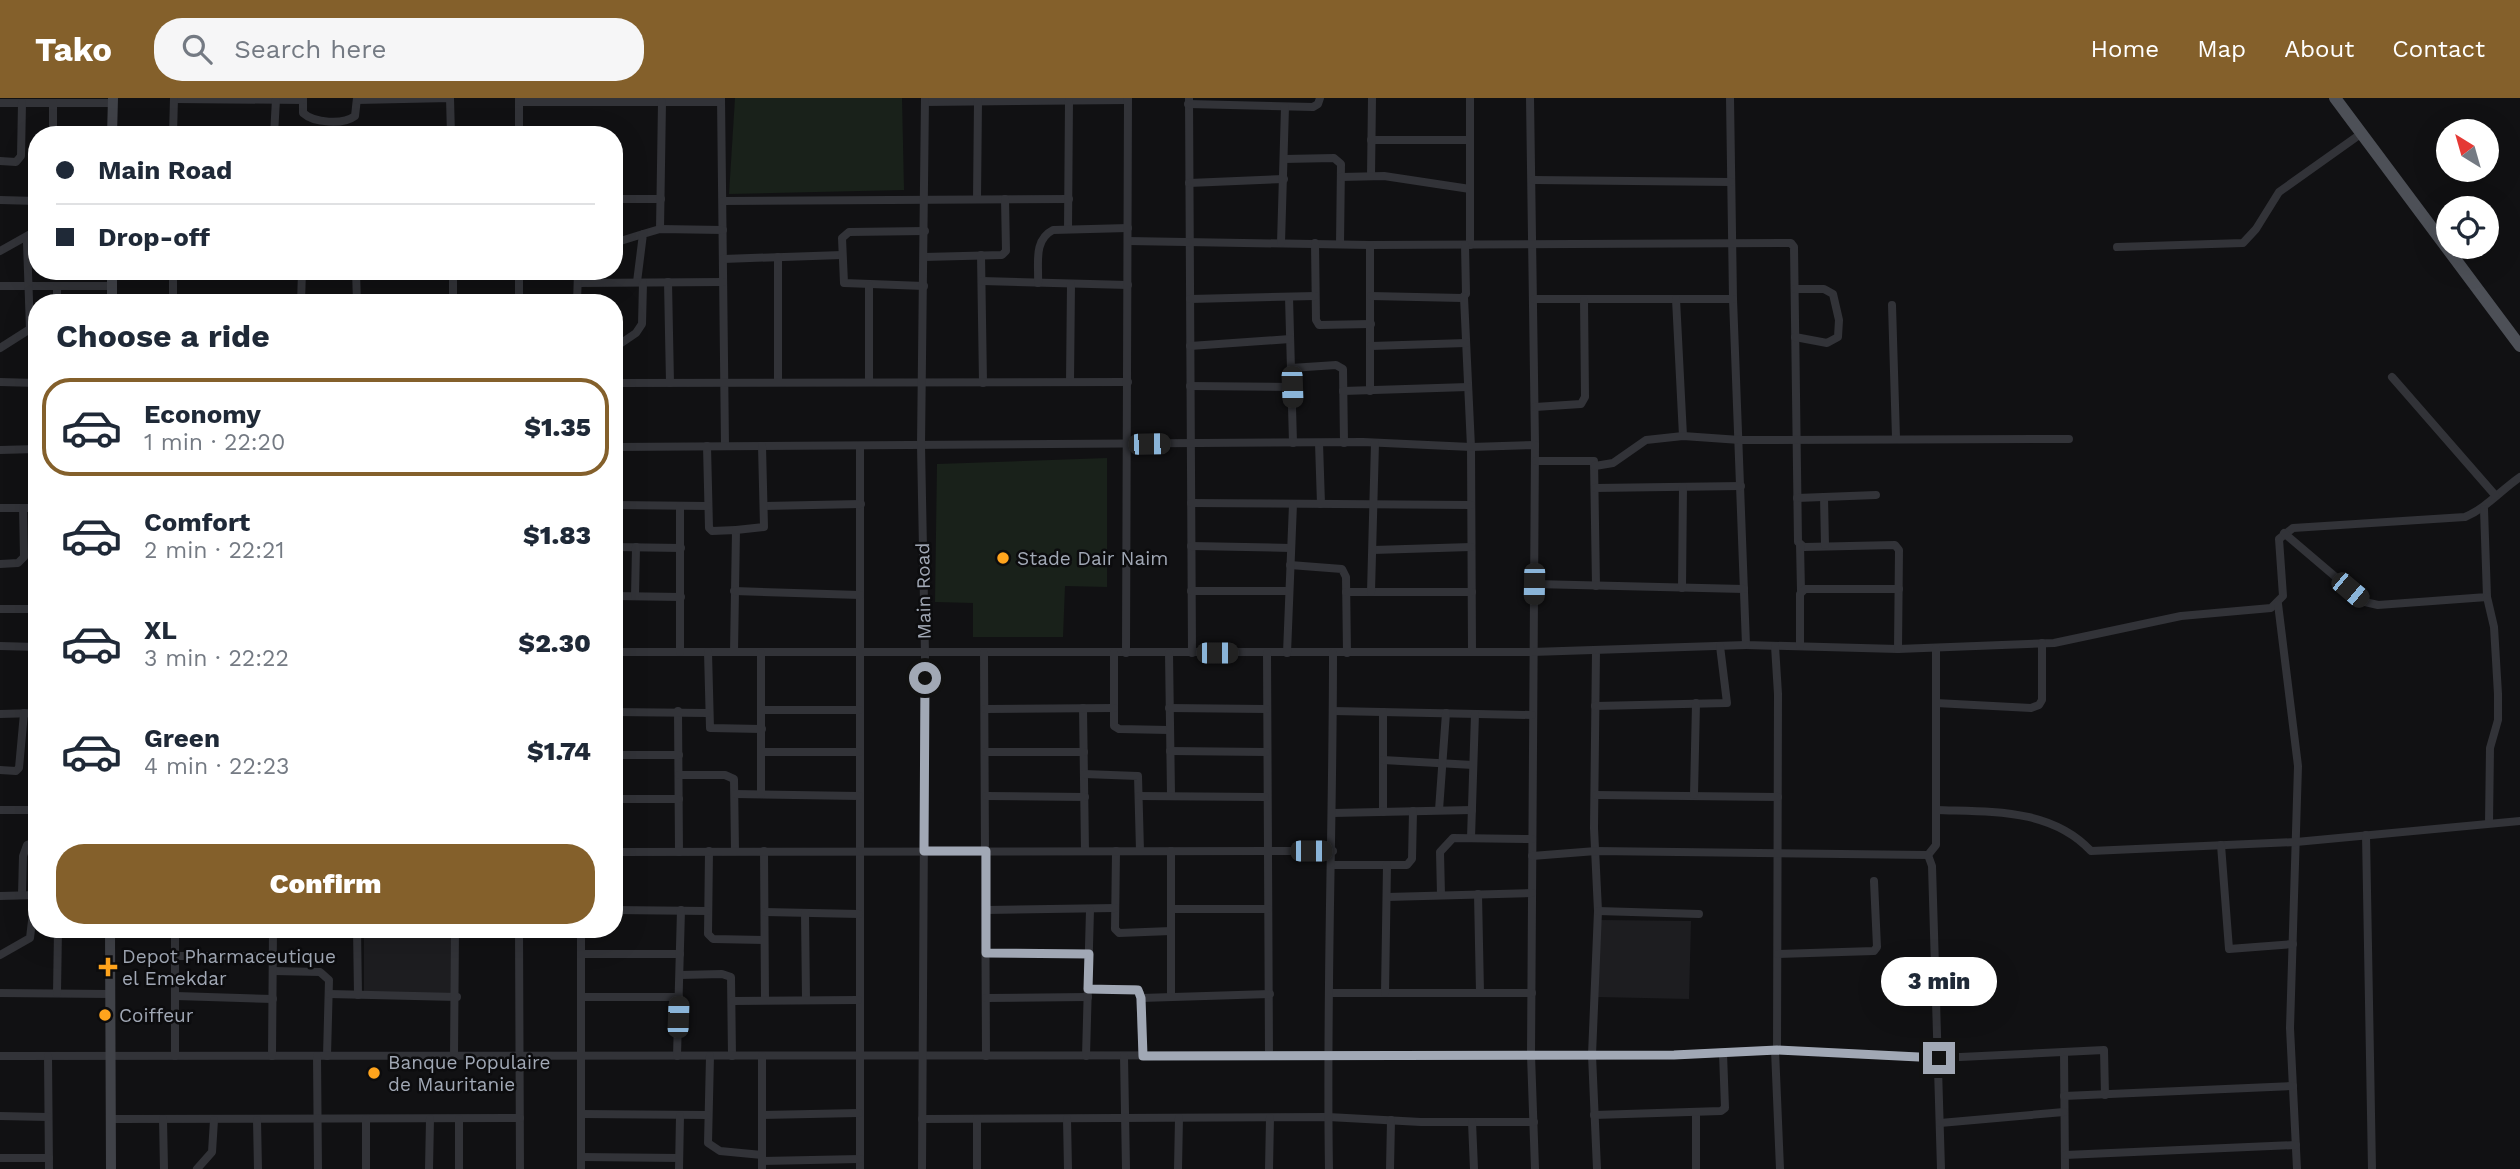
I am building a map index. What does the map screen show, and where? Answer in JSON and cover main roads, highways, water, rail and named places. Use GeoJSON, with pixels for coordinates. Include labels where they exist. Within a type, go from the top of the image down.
{"type":"FeatureCollection","features":[{"type":"Feature","properties":{"kind":"main road"},"geometry":{"type":"LineString","coordinates":[[2335,98],[2520,346]]}},
{"type":"Feature","properties":{"kind":"place","name":"Stade Dair Naim"},"geometry":{"type":"Point","coordinates":[1003,558]}},
{"type":"Feature","properties":{"kind":"place","name":"Depot Pharmaceutique el Emekdar"},"geometry":{"type":"Point","coordinates":[108,967]}},
{"type":"Feature","properties":{"kind":"place","name":"Coiffeur"},"geometry":{"type":"Point","coordinates":[105,1015]}},
{"type":"Feature","properties":{"kind":"place","name":"Banque Populaire de Mauritanie"},"geometry":{"type":"Point","coordinates":[374,1073]}}]}
